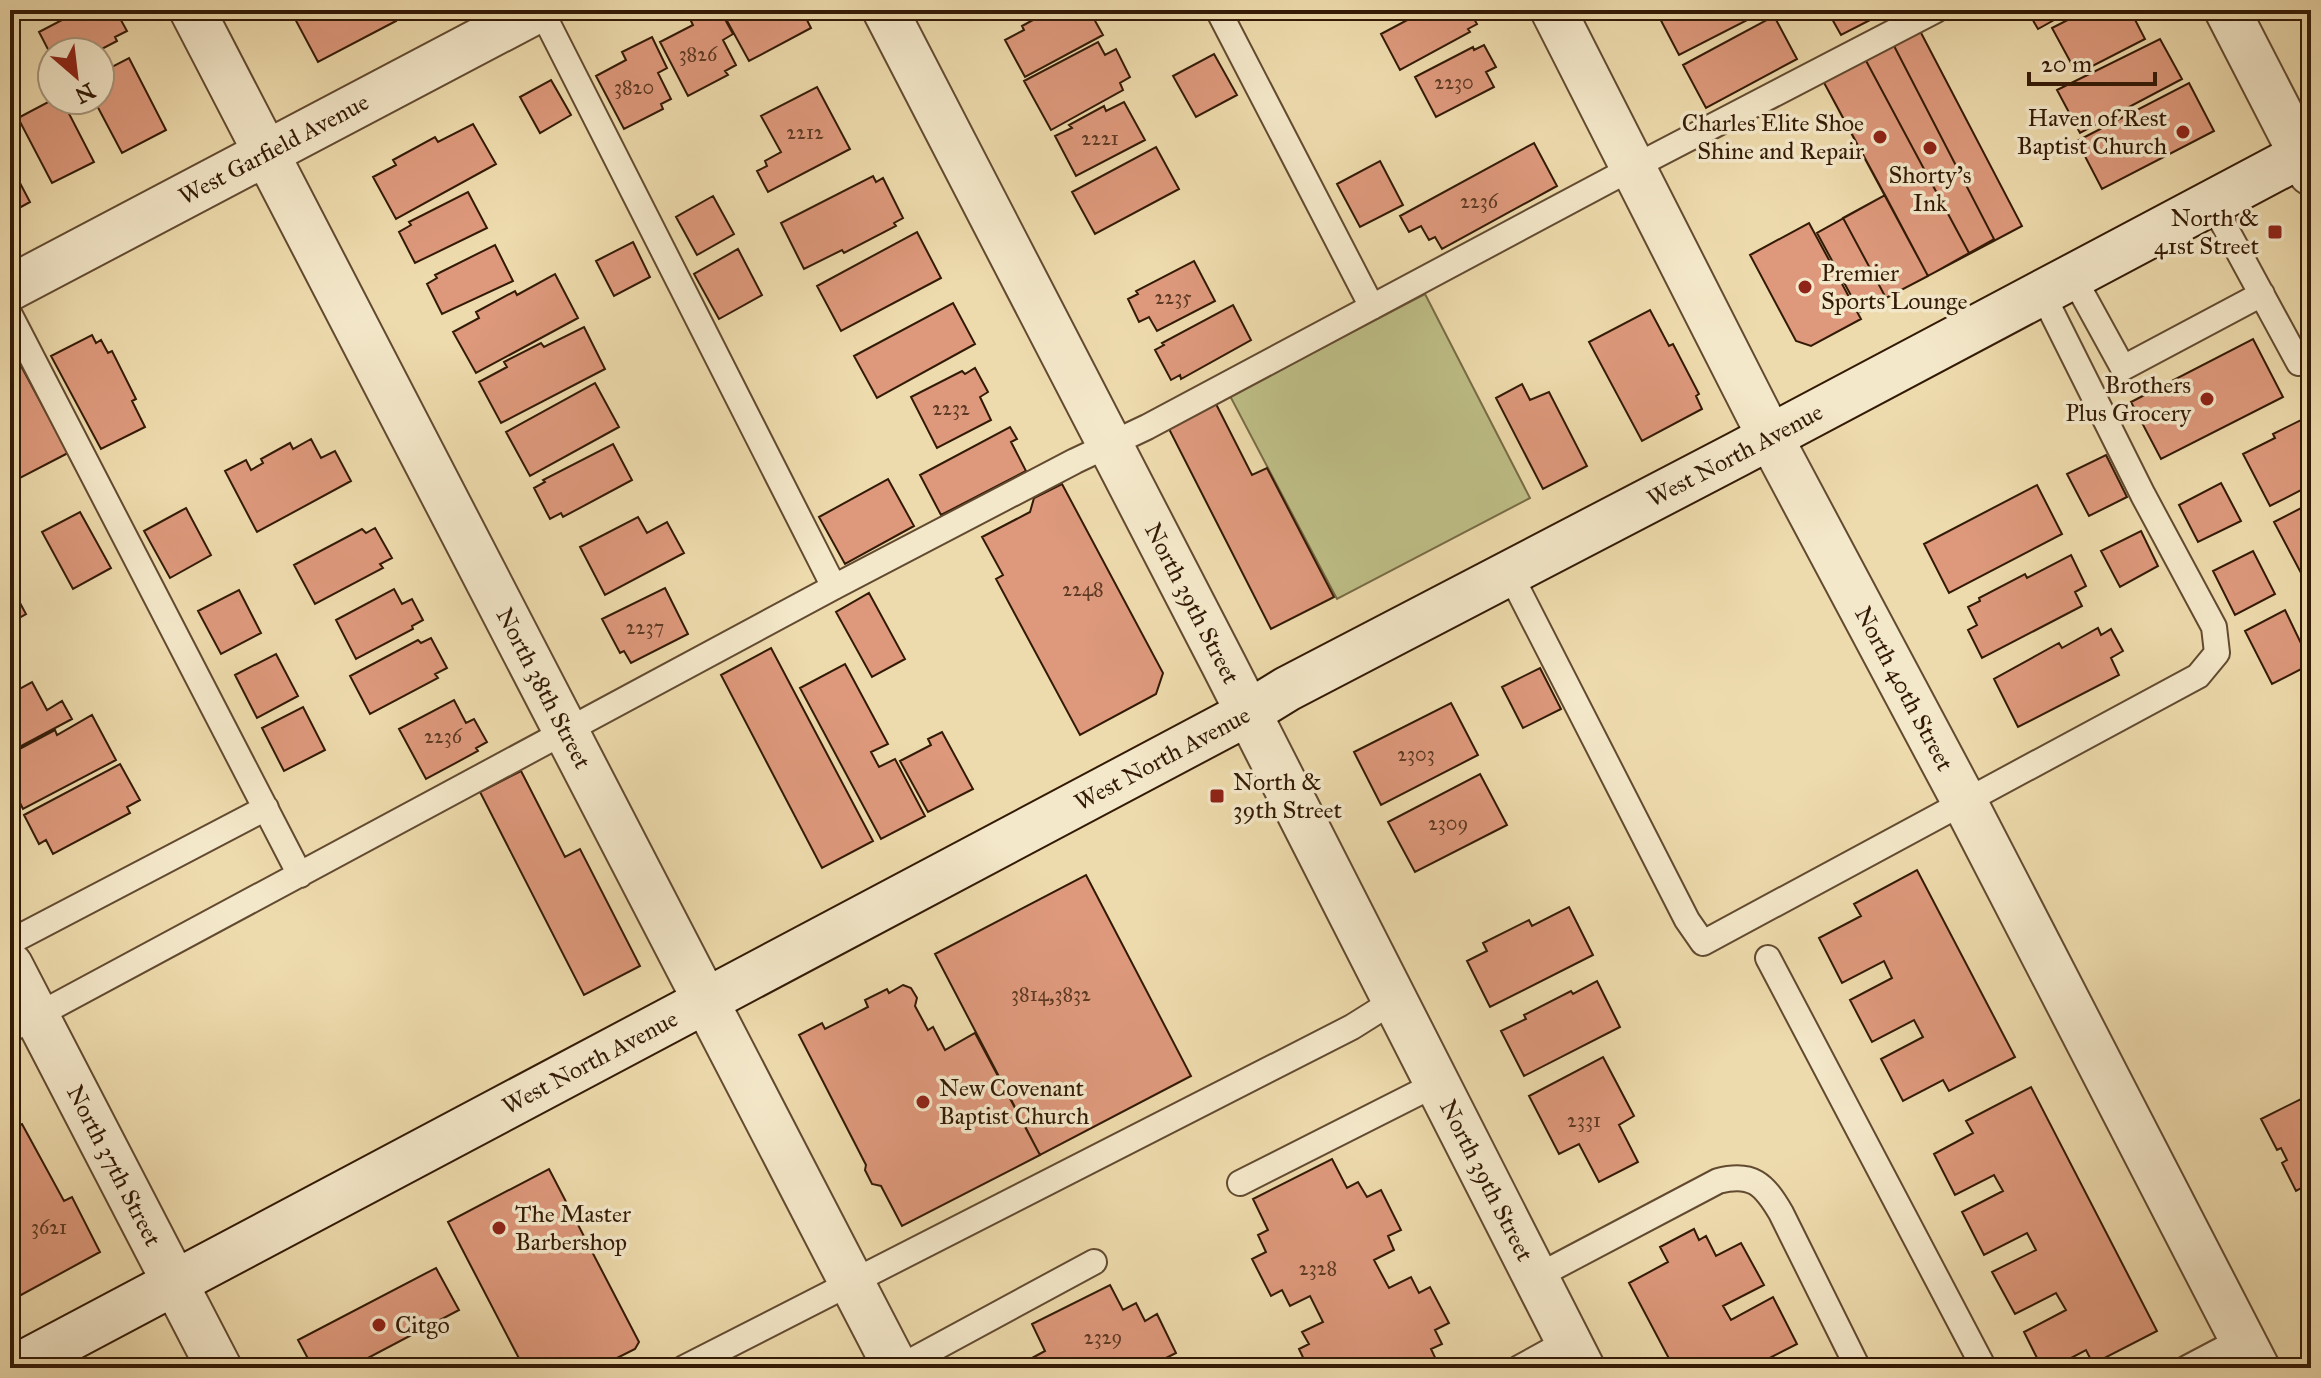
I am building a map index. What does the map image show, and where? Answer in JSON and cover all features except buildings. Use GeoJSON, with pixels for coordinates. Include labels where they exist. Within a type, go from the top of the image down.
{"type":"FeatureCollection","features":[{"type":"Feature","properties":{"kind":"street","name":"North 38th Street"},"geometry":{"type":"LineString","coordinates":[[192,10],[897,1368]]}},
{"type":"Feature","properties":{"kind":"street","name":"West Garfield Avenue"},"geometry":{"type":"LineString","coordinates":[[10,288],[540,10]]}},
{"type":"Feature","properties":{"kind":"street","name":"North 39th Street"},"geometry":{"type":"LineString","coordinates":[[885,10],[1575,1354]]}},
{"type":"Feature","properties":{"kind":"street","name":"North 40th Street"},"geometry":{"type":"LineString","coordinates":[[1553,10],[1770,437],[1964,801],[2250,1354]]}},
{"type":"Feature","properties":{"kind":"street"},"geometry":{"type":"LineString","coordinates":[[2227,10],[2308,159]]}},
{"type":"Feature","properties":{"kind":"street","name":"West North Avenue"},"geometry":{"type":"LineString","coordinates":[[14,1368],[1248,713],[1287,689],[2212,203],[2308,159]]}},
{"type":"Feature","properties":{"kind":"street","name":"North 37th Street"},"geometry":{"type":"LineString","coordinates":[[10,965],[24,1023],[219,1368]]}},
{"type":"Feature","properties":{"kind":"lane"},"geometry":{"type":"LineString","coordinates":[[540,10],[834,587]]}},
{"type":"Feature","properties":{"kind":"lane"},"geometry":{"type":"LineString","coordinates":[[1218,10],[1372,307]]}},
{"type":"Feature","properties":{"kind":"lane"},"geometry":{"type":"LineString","coordinates":[[24,1023],[834,587],[1634,167],[1903,18],[1936,10]]}},
{"type":"Feature","properties":{"kind":"lane"},"geometry":{"type":"LineString","coordinates":[[2212,203],[2299,363]]}},
{"type":"Feature","properties":{"kind":"lane"},"geometry":{"type":"LineString","coordinates":[[2058,285],[2123,368],[2262,294]]}},
{"type":"Feature","properties":{"kind":"lane"},"geometry":{"type":"LineString","coordinates":[[1510,574],[1687,920],[1703,943],[2198,676],[2217,653],[2214,627],[2143,495],[2058,285]]}},
{"type":"Feature","properties":{"kind":"lane"},"geometry":{"type":"LineString","coordinates":[[10,315],[300,875]]}},
{"type":"Feature","properties":{"kind":"lane"},"geometry":{"type":"LineString","coordinates":[[10,942],[266,808]]}},
{"type":"Feature","properties":{"kind":"lane"},"geometry":{"type":"LineString","coordinates":[[1768,958],[1984,1368]]}},
{"type":"Feature","properties":{"kind":"lane"},"geometry":{"type":"LineString","coordinates":[[684,1368],[1338,1034],[1395,1000]]}},
{"type":"Feature","properties":{"kind":"lane"},"geometry":{"type":"LineString","coordinates":[[1240,1183],[1436,1084]]}},
{"type":"Feature","properties":{"kind":"lane"},"geometry":{"type":"LineString","coordinates":[[1536,1277],[1718,1181],[1735,1176],[1748,1177],[1771,1195],[1858,1368]]}},
{"type":"Feature","properties":{"kind":"lane"},"geometry":{"type":"LineString","coordinates":[[897,1368],[1094,1262]]}},
{"type":"Feature","properties":{"kind":"lane"},"geometry":{"type":"LineString","coordinates":[[1519,1368],[1575,1354]]}},
{"type":"Feature","properties":{"kind":"lane"},"geometry":{"type":"LineString","coordinates":[[2187,1368],[2250,1354]]}},
{"type":"Feature","properties":{"kind":"green space"},"geometry":{"type":"Polygon","coordinates":[[[1425,294],[1530,498],[1337,599],[1230,396],[1425,294]]]}},
{"type":"Feature","properties":{"kind":"place","name":"Haven of Rest Baptist Church"},"geometry":{"type":"Point","coordinates":[2183,132]}},
{"type":"Feature","properties":{"kind":"place","name":"Charles Elite Shoe Shine and Repair"},"geometry":{"type":"Point","coordinates":[1880,137]}},
{"type":"Feature","properties":{"kind":"place","name":"Shorty's Ink"},"geometry":{"type":"Point","coordinates":[1930,148]}},
{"type":"Feature","properties":{"kind":"place","name":"North & 41st Street"},"geometry":{"type":"Point","coordinates":[2275,232]}},
{"type":"Feature","properties":{"kind":"place","name":"Premier Sports Lounge"},"geometry":{"type":"Point","coordinates":[1805,287]}},
{"type":"Feature","properties":{"kind":"place","name":"Brothers Plus Grocery"},"geometry":{"type":"Point","coordinates":[2207,399]}},
{"type":"Feature","properties":{"kind":"place","name":"North & 39th Street"},"geometry":{"type":"Point","coordinates":[1217,796]}},
{"type":"Feature","properties":{"kind":"place","name":"New Covenant Baptist Church"},"geometry":{"type":"Point","coordinates":[923,1102]}},
{"type":"Feature","properties":{"kind":"place","name":"The Master Barbershop"},"geometry":{"type":"Point","coordinates":[499,1228]}},
{"type":"Feature","properties":{"kind":"place","name":"Citgo"},"geometry":{"type":"Point","coordinates":[379,1325]}}]}
